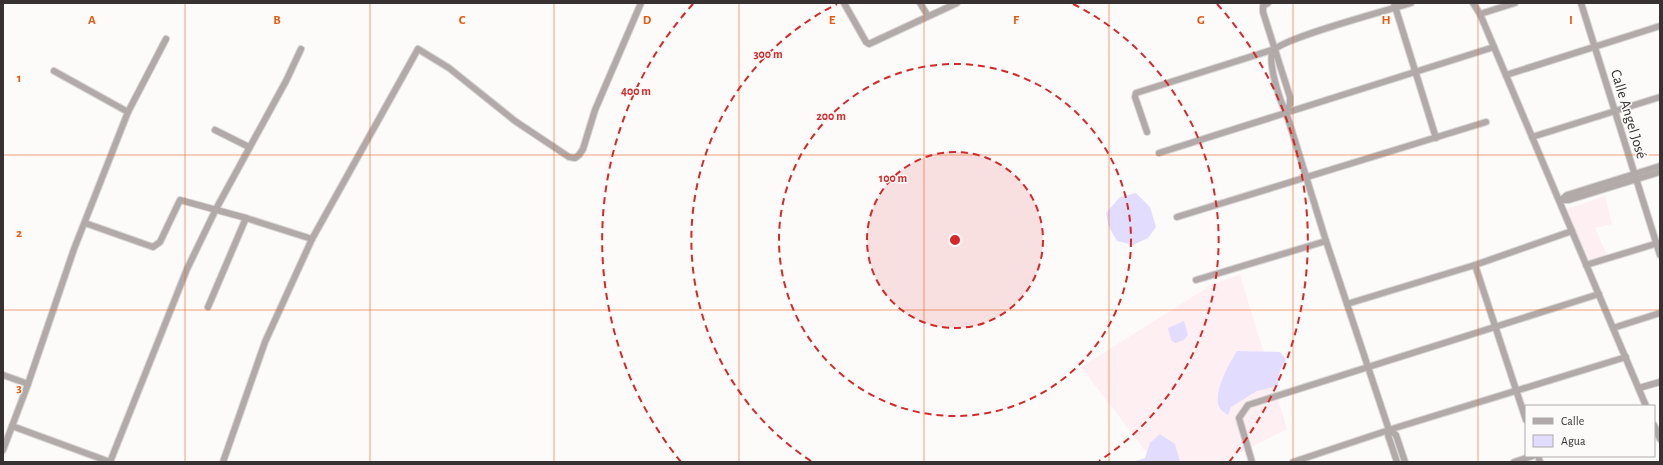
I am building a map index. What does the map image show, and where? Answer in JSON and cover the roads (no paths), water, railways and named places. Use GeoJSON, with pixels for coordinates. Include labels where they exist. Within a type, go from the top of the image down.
{"type":"FeatureCollection","features":[{"type":"Feature","properties":{"kind":"street"},"geometry":{"type":"LineString","coordinates":[[223,462],[265,342],[312,239],[418,50],[449,68],[515,121],[569,157],[575,158],[583,149],[595,110],[641,3]]}},
{"type":"Feature","properties":{"kind":"street"},"geometry":{"type":"LineString","coordinates":[[844,3],[866,42],[869,44],[957,3]]}},
{"type":"Feature","properties":{"kind":"street"},"geometry":{"type":"LineString","coordinates":[[920,3],[928,16]]}},
{"type":"Feature","properties":{"kind":"street"},"geometry":{"type":"LineString","coordinates":[[1268,3],[1263,6],[1263,12],[1290,97],[1290,104],[1286,112]]}},
{"type":"Feature","properties":{"kind":"street"},"geometry":{"type":"LineString","coordinates":[[1147,132],[1135,96],[1136,93],[1275,49],[1305,36],[1395,5],[1411,3]]}},
{"type":"Feature","properties":{"kind":"street"},"geometry":{"type":"LineString","coordinates":[[1473,3],[1480,14],[1560,200],[1646,405]]}},
{"type":"Feature","properties":{"kind":"street"},"geometry":{"type":"LineString","coordinates":[[1480,14],[1514,3]]}},
{"type":"Feature","properties":{"kind":"street","name":"Calle Angel José"},"geometry":{"type":"LineString","coordinates":[[1581,3],[1635,176],[1658,243],[1660,255]]}},
{"type":"Feature","properties":{"kind":"street"},"geometry":{"type":"LineString","coordinates":[[1395,5],[1436,138]]}},
{"type":"Feature","properties":{"kind":"street"},"geometry":{"type":"LineString","coordinates":[[1506,75],[1660,26]]}},
{"type":"Feature","properties":{"kind":"street"},"geometry":{"type":"LineString","coordinates":[[3,450],[28,384],[84,223],[128,112],[166,39]]}},
{"type":"Feature","properties":{"kind":"street"},"geometry":{"type":"LineString","coordinates":[[1159,153],[1494,47]]}},
{"type":"Feature","properties":{"kind":"street"},"geometry":{"type":"LineString","coordinates":[[12,426],[110,462],[187,269],[216,209],[302,49]]}},
{"type":"Feature","properties":{"kind":"street"},"geometry":{"type":"LineString","coordinates":[[1275,49],[1271,55],[1270,62],[1281,101],[1286,112],[1326,241],[1389,430],[1388,435],[1396,462]]}},
{"type":"Feature","properties":{"kind":"street"},"geometry":{"type":"LineString","coordinates":[[54,71],[128,112]]}},
{"type":"Feature","properties":{"kind":"street"},"geometry":{"type":"LineString","coordinates":[[1532,137],[1660,97]]}},
{"type":"Feature","properties":{"kind":"street"},"geometry":{"type":"LineString","coordinates":[[1177,217],[1486,122]]}},
{"type":"Feature","properties":{"kind":"street"},"geometry":{"type":"LineString","coordinates":[[215,130],[249,147]]}},
{"type":"Feature","properties":{"kind":"street"},"geometry":{"type":"LineString","coordinates":[[1560,200],[1569,200],[1660,166]]}},
{"type":"Feature","properties":{"kind":"street"},"geometry":{"type":"LineString","coordinates":[[1635,176],[1660,172]]}},
{"type":"Feature","properties":{"kind":"street"},"geometry":{"type":"LineString","coordinates":[[84,223],[153,247],[160,242],[180,200],[216,209],[312,239]]}},
{"type":"Feature","properties":{"kind":"street"},"geometry":{"type":"LineString","coordinates":[[208,307],[246,218]]}},
{"type":"Feature","properties":{"kind":"street"},"geometry":{"type":"LineString","coordinates":[[1347,304],[1475,265],[1572,231]]}},
{"type":"Feature","properties":{"kind":"street"},"geometry":{"type":"LineString","coordinates":[[1196,280],[1326,241]]}},
{"type":"Feature","properties":{"kind":"street"},"geometry":{"type":"LineString","coordinates":[[1586,265],[1658,243]]}},
{"type":"Feature","properties":{"kind":"street"},"geometry":{"type":"LineString","coordinates":[[1475,265],[1525,417]]}},
{"type":"Feature","properties":{"kind":"street"},"geometry":{"type":"LineString","coordinates":[[1252,462],[1239,418],[1248,405],[1599,294]]}},
{"type":"Feature","properties":{"kind":"street"},"geometry":{"type":"LineString","coordinates":[[1613,328],[1660,313]]}},
{"type":"Feature","properties":{"kind":"street"},"geometry":{"type":"LineString","coordinates":[[1293,462],[1389,430],[1626,357]]}},
{"type":"Feature","properties":{"kind":"street"},"geometry":{"type":"LineString","coordinates":[[3,375],[28,384]]}},
{"type":"Feature","properties":{"kind":"street"},"geometry":{"type":"LineString","coordinates":[[1639,388],[1660,382]]}},
{"type":"Feature","properties":{"kind":"street"},"geometry":{"type":"LineString","coordinates":[[1655,427],[1660,439]]}},
{"type":"Feature","properties":{"kind":"street"},"geometry":{"type":"LineString","coordinates":[[1389,430],[1396,435],[1405,462]]}},
{"type":"Feature","properties":{"kind":"street"},"geometry":{"type":"LineString","coordinates":[[1514,462],[1530,457]]}},
{"type":"Feature","properties":{"kind":"water"},"geometry":{"type":"Polygon","coordinates":[[[1136,193],[1150,207],[1156,227],[1148,238],[1133,245],[1117,241],[1109,227],[1106,213],[1120,197],[1136,193]]]}},
{"type":"Feature","properties":{"kind":"water"},"geometry":{"type":"Polygon","coordinates":[[[1184,321],[1188,335],[1184,340],[1175,343],[1171,340],[1168,328],[1184,321]]]}},
{"type":"Feature","properties":{"kind":"water"},"geometry":{"type":"Polygon","coordinates":[[[1237,351],[1280,352],[1286,359],[1280,370],[1278,386],[1257,391],[1231,407],[1228,415],[1219,407],[1218,394],[1223,378],[1237,351]]]}},
{"type":"Feature","properties":{"kind":"water"},"geometry":{"type":"Polygon","coordinates":[[[1160,434],[1175,444],[1180,462],[1132,462],[1145,458],[1150,443],[1160,434]]]}}]}
